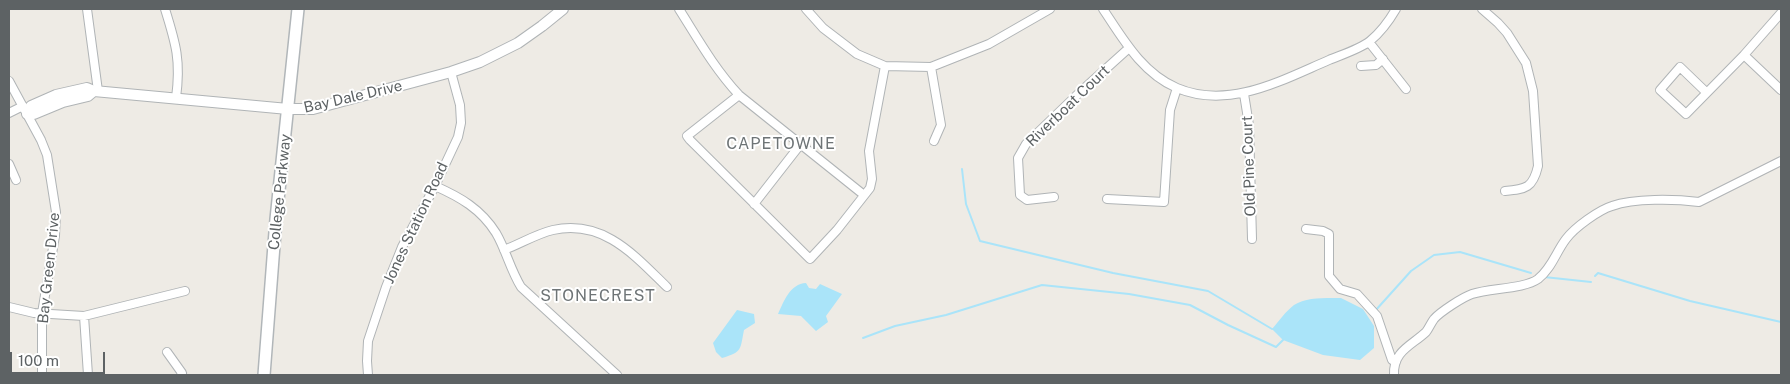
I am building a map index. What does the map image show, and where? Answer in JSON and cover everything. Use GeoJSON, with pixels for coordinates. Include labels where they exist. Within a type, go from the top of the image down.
{"type":"FeatureCollection","features":[{"type":"Feature","properties":{"kind":"main road","name":"College Parkway"},"geometry":{"type":"LineString","coordinates":[[264,375],[276,219],[298,9]]}},
{"type":"Feature","properties":{"kind":"street"},"geometry":{"type":"LineString","coordinates":[[87,9],[96,91]]}},
{"type":"Feature","properties":{"kind":"street"},"geometry":{"type":"LineString","coordinates":[[165,9],[175,38],[178,62],[179,76],[176,98]]}},
{"type":"Feature","properties":{"kind":"street","name":"Bay Dale Drive"},"geometry":{"type":"LineString","coordinates":[[25,110],[56,95],[87,88],[96,91],[288,109],[313,109],[450,72],[498,54],[518,43],[563,9]]}},
{"type":"Feature","properties":{"kind":"street"},"geometry":{"type":"LineString","coordinates":[[679,9],[721,76],[739,95],[864,195]]}},
{"type":"Feature","properties":{"kind":"street"},"geometry":{"type":"LineString","coordinates":[[806,9],[823,28],[852,50],[884,66],[931,67],[989,44],[1050,9]]}},
{"type":"Feature","properties":{"kind":"street"},"geometry":{"type":"LineString","coordinates":[[1103,9],[1129,48],[1149,70],[1177,88],[1208,94],[1230,95],[1244,94],[1262,88],[1369,42],[1386,26],[1396,9]]}},
{"type":"Feature","properties":{"kind":"street"},"geometry":{"type":"LineString","coordinates":[[1482,9],[1498,23],[1521,54],[1526,63],[1533,91],[1538,166],[1536,177],[1531,185],[1522,190],[1505,191]]}},
{"type":"Feature","properties":{"kind":"street"},"geometry":{"type":"LineString","coordinates":[[1706,92],[1680,67],[1660,90],[1686,114],[1744,55],[1781,13]]}},
{"type":"Feature","properties":{"kind":"street"},"geometry":{"type":"LineString","coordinates":[[1369,42],[1406,89]]}},
{"type":"Feature","properties":{"kind":"street","name":"Riverboat Court"},"geometry":{"type":"LineString","coordinates":[[1054,197],[1027,200],[1020,196],[1018,158],[1026,144],[1039,131],[1079,92],[1129,48]]}},
{"type":"Feature","properties":{"kind":"street"},"geometry":{"type":"LineString","coordinates":[[1744,55],[1781,90]]}},
{"type":"Feature","properties":{"kind":"street"},"geometry":{"type":"LineString","coordinates":[[1361,66],[1376,65],[1383,59]]}},
{"type":"Feature","properties":{"kind":"street"},"geometry":{"type":"LineString","coordinates":[[739,95],[688,136],[810,259],[837,230],[870,188],[872,179],[869,150],[884,66]]}},
{"type":"Feature","properties":{"kind":"street"},"geometry":{"type":"LineString","coordinates":[[931,67],[941,125],[934,141]]}},
{"type":"Feature","properties":{"kind":"street","name":"Jones Station Road"},"geometry":{"type":"LineString","coordinates":[[368,375],[366,361],[368,341],[379,306],[402,247],[435,186],[458,137],[461,123],[460,105],[450,72]]}},
{"type":"Feature","properties":{"kind":"street","name":"Bay Green Drive"},"geometry":{"type":"LineString","coordinates":[[9,81],[47,155],[56,212],[55,236],[42,313],[42,375]]}},
{"type":"Feature","properties":{"kind":"street"},"geometry":{"type":"LineString","coordinates":[[1107,199],[1164,202],[1170,110],[1177,88]]}},
{"type":"Feature","properties":{"kind":"street","name":"Old Pine Court"},"geometry":{"type":"LineString","coordinates":[[1244,94],[1249,125],[1252,239]]}},
{"type":"Feature","properties":{"kind":"street"},"geometry":{"type":"LineString","coordinates":[[9,113],[25,110]]}},
{"type":"Feature","properties":{"kind":"street"},"geometry":{"type":"LineString","coordinates":[[754,204],[800,145]]}},
{"type":"Feature","properties":{"kind":"street"},"geometry":{"type":"LineString","coordinates":[[1394,375],[1396,362],[1401,351],[1426,331],[1436,318],[1471,294],[1526,284],[1538,279],[1553,262],[1566,239],[1579,225],[1611,206],[1634,201],[1685,200],[1699,202],[1781,161]]}},
{"type":"Feature","properties":{"kind":"street"},"geometry":{"type":"LineString","coordinates":[[9,164],[16,180]]}},
{"type":"Feature","properties":{"kind":"street"},"geometry":{"type":"LineString","coordinates":[[435,186],[471,204],[484,217],[497,234],[513,274],[521,287],[617,375]]}},
{"type":"Feature","properties":{"kind":"street"},"geometry":{"type":"LineString","coordinates":[[504,250],[554,230],[574,229],[592,231],[612,238],[626,248],[667,287]]}},
{"type":"Feature","properties":{"kind":"street"},"geometry":{"type":"LineString","coordinates":[[1306,229],[1323,231],[1329,234],[1329,276],[1340,288],[1357,294],[1377,316],[1392,360],[1396,362]]}},
{"type":"Feature","properties":{"kind":"street"},"geometry":{"type":"LineString","coordinates":[[9,307],[42,313],[84,316],[184,291]]}},
{"type":"Feature","properties":{"kind":"street"},"geometry":{"type":"LineString","coordinates":[[84,316],[88,375]]}},
{"type":"Feature","properties":{"kind":"street"},"geometry":{"type":"LineString","coordinates":[[167,352],[182,373],[181,375]]}},
{"type":"Feature","properties":{"kind":"water"},"geometry":{"type":"Polygon","coordinates":[[[806,283],[809,288],[816,289],[820,284],[842,294],[826,316],[828,322],[816,331],[801,316],[778,314],[785,299],[792,290],[800,284],[806,283]]]}},
{"type":"Feature","properties":{"kind":"water"},"geometry":{"type":"Polygon","coordinates":[[[1316,298],[1341,298],[1363,309],[1374,326],[1374,348],[1360,360],[1323,355],[1283,340],[1272,329],[1288,310],[1299,302],[1316,298]]]}},
{"type":"Feature","properties":{"kind":"water"},"geometry":{"type":"Polygon","coordinates":[[[737,310],[754,314],[755,323],[744,330],[741,346],[737,352],[722,358],[716,352],[713,343],[737,310]]]}},
{"type":"Feature","properties":{"kind":"waterway"},"geometry":{"type":"LineString","coordinates":[[962,169],[966,204],[980,241],[1113,273],[1208,291],[1272,329]]}},
{"type":"Feature","properties":{"kind":"waterway"},"geometry":{"type":"LineString","coordinates":[[1375,311],[1411,271],[1434,255],[1460,252],[1531,273]]}},
{"type":"Feature","properties":{"kind":"waterway"},"geometry":{"type":"LineString","coordinates":[[1595,276],[1598,273],[1690,301],[1781,322]]}},
{"type":"Feature","properties":{"kind":"waterway"},"geometry":{"type":"LineString","coordinates":[[1544,277],[1591,282]]}},
{"type":"Feature","properties":{"kind":"waterway"},"geometry":{"type":"LineString","coordinates":[[863,338],[895,326],[946,315],[1042,285],[1129,294],[1190,305],[1276,347],[1283,340]]}},
{"type":"Feature","properties":{"kind":"district","name":"CAPETOWNE"},"geometry":{"type":"Point","coordinates":[781,144]}},
{"type":"Feature","properties":{"kind":"district","name":"STONECREST"},"geometry":{"type":"Point","coordinates":[598,296]}}]}
